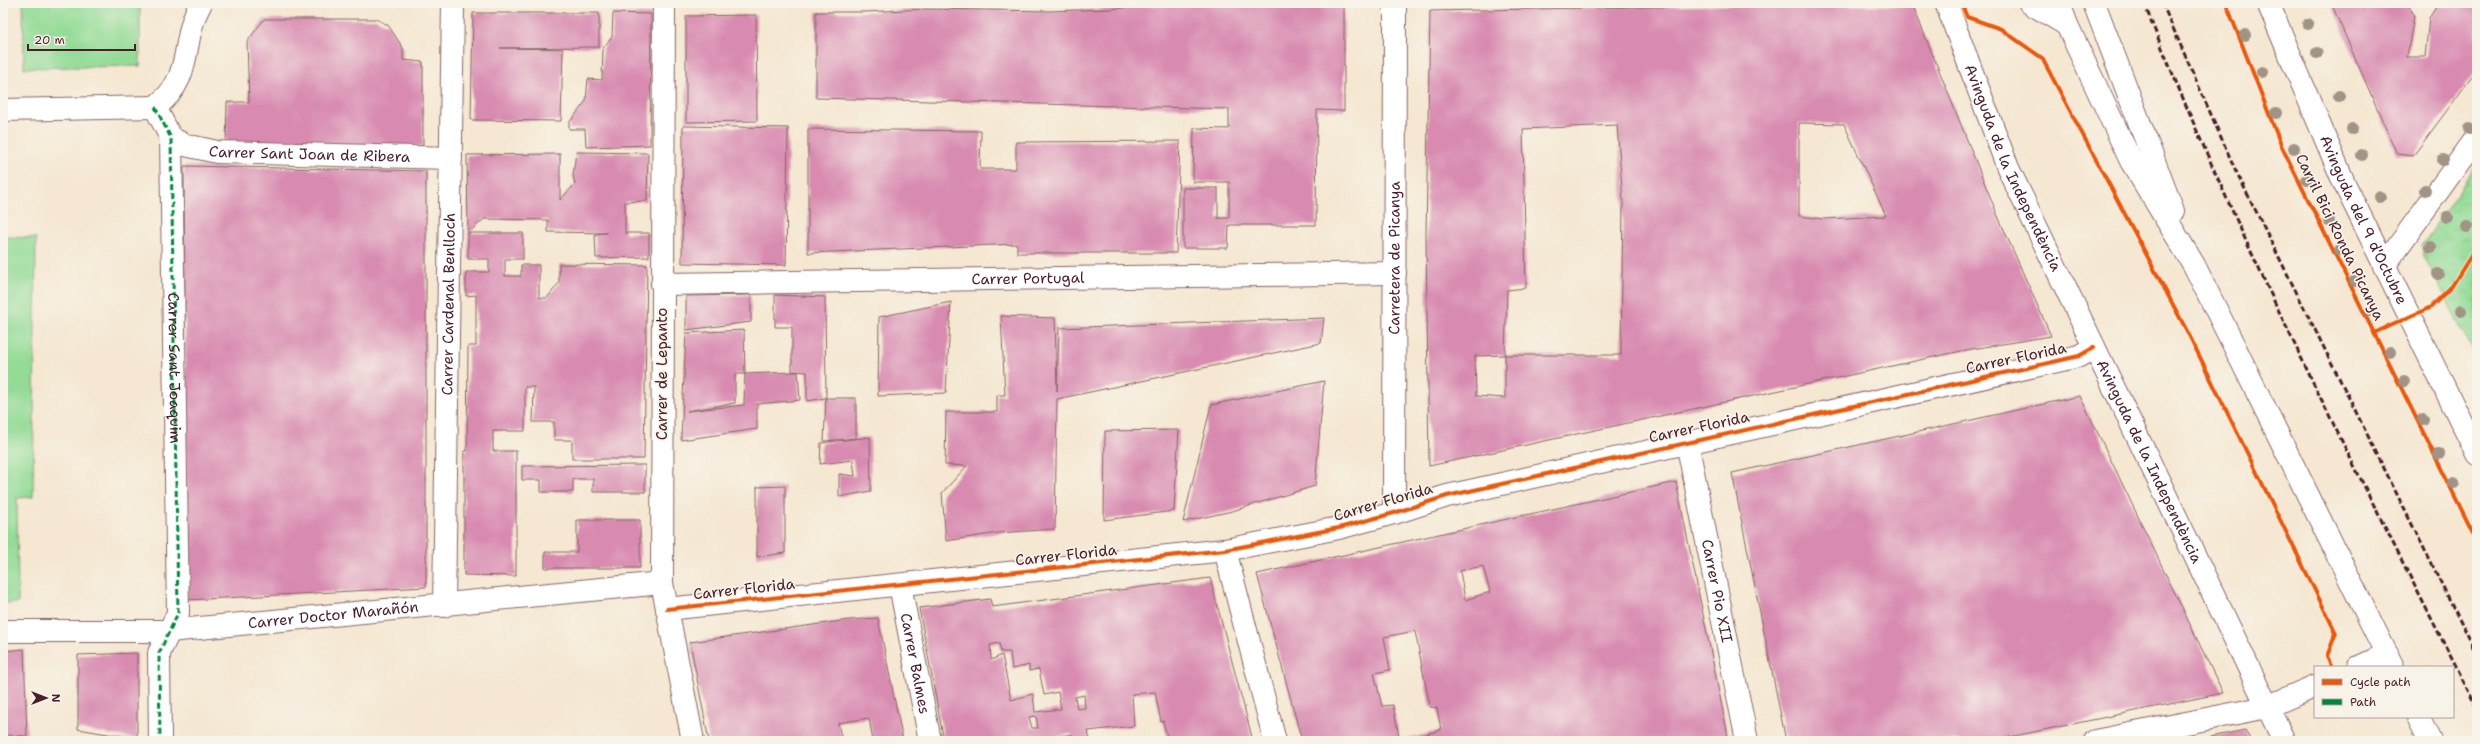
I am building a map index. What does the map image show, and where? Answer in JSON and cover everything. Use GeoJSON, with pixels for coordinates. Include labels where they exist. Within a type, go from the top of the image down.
{"type":"FeatureCollection","features":[{"type":"Feature","properties":{"kind":"street"},"geometry":{"type":"LineString","coordinates":[[3,110],[155,108],[167,98],[182,74],[194,14],[201,3]]}},
{"type":"Feature","properties":{"kind":"street","name":"Carrer Cardenal Benlloch"},"geometry":{"type":"LineString","coordinates":[[444,606],[453,3]]}},
{"type":"Feature","properties":{"kind":"street","name":"Carrer de Lepanto"},"geometry":{"type":"LineString","coordinates":[[664,3],[662,583],[693,741]]}},
{"type":"Feature","properties":{"kind":"street","name":"Carretera de Picanya"},"geometry":{"type":"LineString","coordinates":[[1394,514],[1395,3]]}},
{"type":"Feature","properties":{"kind":"street","name":"Avinguda de la Independència"},"geometry":{"type":"LineString","coordinates":[[1946,3],[2008,168],[2284,741]]}},
{"type":"Feature","properties":{"kind":"street"},"geometry":{"type":"LineString","coordinates":[[2030,3],[2067,25]]}},
{"type":"Feature","properties":{"kind":"street"},"geometry":{"type":"LineString","coordinates":[[2059,3],[2067,25],[2131,161],[2194,265],[2390,661],[2364,666]]}},
{"type":"Feature","properties":{"kind":"street"},"geometry":{"type":"LineString","coordinates":[[2094,3],[2194,265]]}},
{"type":"Feature","properties":{"kind":"street","name":"Avinguda del 9 d'Octubre"},"geometry":{"type":"LineString","coordinates":[[2268,3],[2345,185],[2477,454]]}},
{"type":"Feature","properties":{"kind":"street","name":"Carrer Sant Joaquim"},"geometry":{"type":"LineString","coordinates":[[155,108],[171,138],[178,613],[159,653],[160,741]]}},
{"type":"Feature","properties":{"kind":"street"},"geometry":{"type":"LineString","coordinates":[[2384,266],[2477,137]]}},
{"type":"Feature","properties":{"kind":"street","name":"Carrer Sant Joan de Ribera"},"geometry":{"type":"LineString","coordinates":[[171,138],[185,145],[217,152],[451,158]]}},
{"type":"Feature","properties":{"kind":"street","name":"Carrer Portugal"},"geometry":{"type":"LineString","coordinates":[[662,284],[1395,273]]}},
{"type":"Feature","properties":{"kind":"street","name":"Carrer Florida"},"geometry":{"type":"LineString","coordinates":[[667,610],[1225,550],[1339,528],[1394,514],[1447,496],[2079,356],[2094,348]]}},
{"type":"Feature","properties":{"kind":"street","name":"Carrer Pio XII"},"geometry":{"type":"LineString","coordinates":[[1687,442],[1747,741]]}},
{"type":"Feature","properties":{"kind":"street"},"geometry":{"type":"LineString","coordinates":[[1225,550],[1275,741]]}},
{"type":"Feature","properties":{"kind":"street","name":"Carrer Doctor Marañón"},"geometry":{"type":"LineString","coordinates":[[3,631],[169,631],[444,606],[662,583]]}},
{"type":"Feature","properties":{"kind":"street","name":"Carrer Balmes"},"geometry":{"type":"LineString","coordinates":[[900,585],[930,741]]}},
{"type":"Feature","properties":{"kind":"street"},"geometry":{"type":"LineString","coordinates":[[2095,741],[2267,707],[2314,686]]}},
{"type":"Feature","properties":{"kind":"street"},"geometry":{"type":"LineString","coordinates":[[2418,718],[2430,741]]}},
{"type":"Feature","properties":{"kind":"green space"},"geometry":{"type":"Polygon","coordinates":[[[23,3],[140,3],[140,66],[24,68],[23,3]]]}},
{"type":"Feature","properties":{"kind":"green space"},"geometry":{"type":"Polygon","coordinates":[[[2477,164],[2477,359],[2423,254],[2422,246],[2477,164]]]}},
{"type":"Feature","properties":{"kind":"green space"},"geometry":{"type":"Polygon","coordinates":[[[3,237],[36,238],[33,497],[17,498],[18,603],[3,603],[3,237]]]}},
{"type":"Feature","properties":{"kind":"building"},"geometry":{"type":"Polygon","coordinates":[[[2331,3],[2408,3],[2414,16],[2407,57],[2425,57],[2429,18],[2439,3],[2477,3],[2477,70],[2413,156],[2397,154],[2331,3]]]}},
{"type":"Feature","properties":{"kind":"building"},"geometry":{"type":"Polygon","coordinates":[[[1168,4],[1344,4],[1344,111],[1317,110],[1316,225],[1229,225],[1228,248],[1183,248],[1183,188],[1218,188],[1218,218],[1229,218],[1229,182],[1193,182],[1194,128],[1229,129],[1229,109],[816,98],[816,12],[865,12],[926,9],[1049,11],[1111,9],[1168,4]]]}},
{"type":"Feature","properties":{"kind":"building"},"geometry":{"type":"Polygon","coordinates":[[[1794,4],[1913,6],[1997,214],[2051,336],[1966,350],[1429,466],[1426,235],[1430,11],[1794,4]],[[1799,123],[1799,216],[1824,219],[1886,216],[1844,124],[1799,123]],[[1617,125],[1523,129],[1526,288],[1507,290],[1505,355],[1621,355],[1623,201],[1617,125]],[[1505,355],[1475,356],[1476,396],[1505,398],[1505,355]]]}},
{"type":"Feature","properties":{"kind":"building"},"geometry":{"type":"Polygon","coordinates":[[[473,13],[599,13],[599,47],[500,48],[563,49],[561,121],[471,120],[473,13]]]}},
{"type":"Feature","properties":{"kind":"building"},"geometry":{"type":"Polygon","coordinates":[[[613,13],[651,14],[650,145],[586,147],[585,129],[569,129],[569,123],[586,101],[588,79],[602,80],[603,48],[612,37],[613,13]]]}},
{"type":"Feature","properties":{"kind":"building"},"geometry":{"type":"Polygon","coordinates":[[[756,15],[757,121],[686,122],[686,16],[756,15]]]}},
{"type":"Feature","properties":{"kind":"building"},"geometry":{"type":"Polygon","coordinates":[[[264,19],[376,19],[388,25],[403,48],[403,60],[423,62],[423,146],[226,146],[227,102],[249,102],[247,42],[264,19]]]}},
{"type":"Feature","properties":{"kind":"building"},"geometry":{"type":"Polygon","coordinates":[[[683,126],[788,128],[786,265],[682,263],[683,126]]]}},
{"type":"Feature","properties":{"kind":"building"},"geometry":{"type":"Polygon","coordinates":[[[808,129],[981,131],[980,169],[1016,169],[1016,142],[1180,141],[1176,253],[1017,253],[1017,244],[808,253],[808,129]]]}},
{"type":"Feature","properties":{"kind":"building"},"geometry":{"type":"Polygon","coordinates":[[[576,152],[648,153],[647,201],[625,202],[625,233],[649,233],[649,257],[596,258],[595,234],[607,233],[548,232],[548,220],[484,219],[468,233],[467,155],[560,154],[560,200],[575,184],[573,176],[576,152]]]}},
{"type":"Feature","properties":{"kind":"building"},"geometry":{"type":"Polygon","coordinates":[[[184,166],[426,171],[426,587],[187,600],[184,166]]]}},
{"type":"Feature","properties":{"kind":"building"},"geometry":{"type":"Polygon","coordinates":[[[468,233],[523,233],[523,259],[505,259],[505,276],[521,276],[521,265],[539,265],[539,298],[547,298],[559,283],[559,264],[647,265],[644,459],[572,459],[572,440],[554,440],[554,422],[533,422],[534,387],[525,387],[525,431],[493,431],[493,451],[516,451],[516,576],[464,575],[464,451],[467,451],[468,346],[476,346],[476,295],[466,296],[466,272],[489,272],[489,259],[468,259],[468,233]]]}},
{"type":"Feature","properties":{"kind":"building"},"geometry":{"type":"Polygon","coordinates":[[[751,295],[751,322],[686,330],[686,296],[751,295]]]}},
{"type":"Feature","properties":{"kind":"building"},"geometry":{"type":"Polygon","coordinates":[[[775,295],[825,297],[826,398],[807,401],[807,372],[792,371],[792,327],[775,327],[775,295]]]}},
{"type":"Feature","properties":{"kind":"building"},"geometry":{"type":"Polygon","coordinates":[[[951,302],[946,393],[878,396],[879,317],[951,302]]]}},
{"type":"Feature","properties":{"kind":"building"},"geometry":{"type":"Polygon","coordinates":[[[1001,316],[1055,318],[1057,391],[1059,328],[1324,318],[1321,343],[1057,399],[1055,529],[998,533],[946,541],[942,493],[967,466],[945,465],[946,412],[997,412],[997,395],[1005,395],[1001,316]]]}},
{"type":"Feature","properties":{"kind":"building"},"geometry":{"type":"Polygon","coordinates":[[[744,330],[745,374],[798,372],[800,400],[757,404],[757,429],[681,440],[686,333],[744,330]],[[735,374],[735,403],[687,411],[744,405],[745,374],[735,374]]]}},
{"type":"Feature","properties":{"kind":"building"},"geometry":{"type":"Polygon","coordinates":[[[1324,381],[1315,486],[1232,511],[1183,522],[1211,405],[1324,381]]]}},
{"type":"Feature","properties":{"kind":"building"},"geometry":{"type":"Polygon","coordinates":[[[2080,396],[2223,693],[1990,741],[1786,741],[1732,473],[2080,396]]]}},
{"type":"Feature","properties":{"kind":"building"},"geometry":{"type":"Polygon","coordinates":[[[826,398],[856,398],[856,438],[824,441],[826,398]]]}},
{"type":"Feature","properties":{"kind":"building"},"geometry":{"type":"Polygon","coordinates":[[[1179,430],[1174,511],[1104,520],[1105,431],[1179,430]]]}},
{"type":"Feature","properties":{"kind":"building"},"geometry":{"type":"Polygon","coordinates":[[[870,437],[871,491],[839,497],[839,474],[855,476],[853,460],[820,464],[821,443],[870,437]]]}},
{"type":"Feature","properties":{"kind":"building"},"geometry":{"type":"Polygon","coordinates":[[[645,465],[645,492],[593,492],[593,479],[573,479],[573,492],[541,492],[541,480],[522,480],[522,466],[645,465]]]}},
{"type":"Feature","properties":{"kind":"building"},"geometry":{"type":"Polygon","coordinates":[[[1676,482],[1729,741],[1401,741],[1441,730],[1437,708],[1430,707],[1415,631],[1384,637],[1390,670],[1374,673],[1382,706],[1393,705],[1400,741],[1302,741],[1257,574],[1676,482]],[[1483,566],[1460,571],[1465,600],[1490,592],[1483,566]]]}},
{"type":"Feature","properties":{"kind":"building"},"geometry":{"type":"Polygon","coordinates":[[[785,486],[785,553],[757,557],[757,487],[785,486]]]}},
{"type":"Feature","properties":{"kind":"building"},"geometry":{"type":"Polygon","coordinates":[[[577,520],[640,520],[640,568],[545,568],[545,552],[577,552],[577,520]]]}},
{"type":"Feature","properties":{"kind":"building"},"geometry":{"type":"Polygon","coordinates":[[[1210,578],[1253,741],[1168,741],[1163,721],[1161,722],[1155,692],[1132,694],[1134,726],[1088,731],[1090,741],[1073,741],[1072,734],[1033,741],[944,741],[919,608],[990,599],[992,607],[1210,578]],[[999,643],[990,645],[991,660],[1002,655],[1011,700],[1033,694],[1035,712],[1061,709],[1058,692],[1044,695],[1039,669],[1029,671],[1029,665],[1012,669],[1010,652],[1001,652],[999,643]],[[1084,695],[1075,697],[1077,709],[1085,708],[1084,695]],[[1036,716],[1029,717],[1032,728],[1038,728],[1036,716]]]}},
{"type":"Feature","properties":{"kind":"building"},"geometry":{"type":"Polygon","coordinates":[[[878,618],[903,741],[873,741],[869,718],[838,723],[842,741],[709,741],[690,642],[849,620],[878,618]]]}},
{"type":"Feature","properties":{"kind":"building"},"geometry":{"type":"Polygon","coordinates":[[[24,649],[27,736],[3,735],[3,651],[24,649]]]}},
{"type":"Feature","properties":{"kind":"building"},"geometry":{"type":"Polygon","coordinates":[[[137,653],[137,739],[78,729],[78,655],[137,653]]]}},
{"type":"Feature","properties":{"kind":"building"},"geometry":{"type":"Polygon","coordinates":[[[2245,730],[2251,741],[2196,741],[2196,740],[2245,730]]]}},
{"type":"Feature","properties":{"kind":"building"},"geometry":{"type":"Polygon","coordinates":[[[137,739],[137,741],[3,741],[137,739]]]}},
{"type":"Feature","properties":{"kind":"railway"},"geometry":{"type":"LineString","coordinates":[[2144,3],[2181,93],[2260,271],[2345,447],[2477,708]]}},
{"type":"Feature","properties":{"kind":"railway"},"geometry":{"type":"LineString","coordinates":[[2162,3],[2235,169],[2477,655]]}},
{"type":"Feature","properties":{"kind":"marked path"},"geometry":{"type":"LineString","coordinates":[[155,107],[171,138],[178,613],[159,653],[160,741]]}},
{"type":"Feature","properties":{"kind":"cycle path"},"geometry":{"type":"LineString","coordinates":[[1961,3],[1967,17],[2001,29],[2042,58],[2188,333],[2336,633],[2327,656],[2332,666]]}},
{"type":"Feature","properties":{"kind":"cycle path","name":"Carril Bici Ronda Picanya"},"geometry":{"type":"LineString","coordinates":[[2226,3],[2281,145],[2477,541]]}},
{"type":"Feature","properties":{"kind":"cycle path"},"geometry":{"type":"LineString","coordinates":[[2374,333],[2431,307],[2452,286],[2477,246]]}},
{"type":"Feature","properties":{"kind":"cycle path"},"geometry":{"type":"LineString","coordinates":[[667,609],[1225,550],[1339,528],[1394,513],[1447,496],[2079,356],[2093,348]]}}]}
